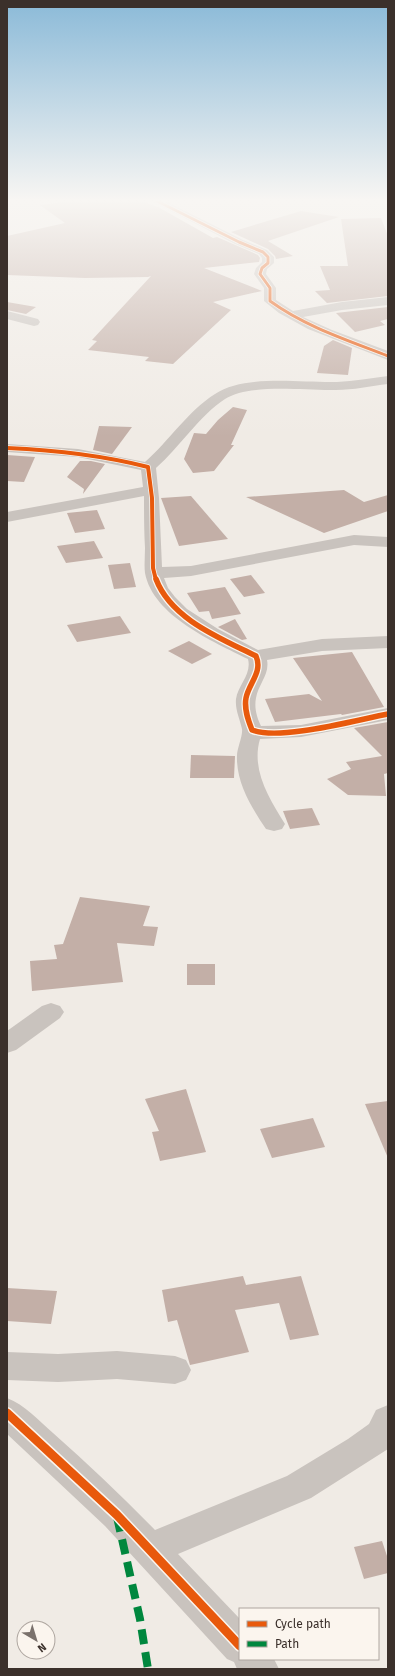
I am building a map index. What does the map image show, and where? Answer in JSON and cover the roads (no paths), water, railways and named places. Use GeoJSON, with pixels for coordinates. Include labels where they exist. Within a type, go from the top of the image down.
{"type":"FeatureCollection","features":[{"type":"Feature","properties":{"kind":"street"},"geometry":{"type":"LineString","coordinates":[[264,279],[270,288],[270,301],[291,315],[314,328],[388,356]]}},
{"type":"Feature","properties":{"kind":"street"},"geometry":{"type":"LineString","coordinates":[[291,315],[342,306],[388,301]]}},
{"type":"Feature","properties":{"kind":"street"},"geometry":{"type":"LineString","coordinates":[[7,316],[34,322]]}},
{"type":"Feature","properties":{"kind":"street"},"geometry":{"type":"LineString","coordinates":[[148,467],[168,449],[212,401],[222,395],[242,387],[338,386],[388,380]]}},
{"type":"Feature","properties":{"kind":"street"},"geometry":{"type":"LineString","coordinates":[[7,448],[40,448],[83,453],[116,458],[148,467]]}},
{"type":"Feature","properties":{"kind":"street"},"geometry":{"type":"LineString","coordinates":[[148,467],[151,490],[154,573],[159,590],[182,612],[204,627],[256,656],[260,662],[260,668],[249,688],[246,699],[247,717],[252,730],[248,743],[247,762],[252,785],[258,800],[274,824]]}},
{"type":"Feature","properties":{"kind":"street"},"geometry":{"type":"LineString","coordinates":[[7,517],[151,490]]}},
{"type":"Feature","properties":{"kind":"street"},"geometry":{"type":"LineString","coordinates":[[154,573],[191,571],[354,540],[388,542]]}},
{"type":"Feature","properties":{"kind":"street"},"geometry":{"type":"LineString","coordinates":[[256,656],[315,646],[388,642]]}},
{"type":"Feature","properties":{"kind":"street"},"geometry":{"type":"LineString","coordinates":[[252,730],[260,733],[301,731],[388,714]]}},
{"type":"Feature","properties":{"kind":"street"},"geometry":{"type":"LineString","coordinates":[[7,1044],[51,1012]]}},
{"type":"Feature","properties":{"kind":"street"},"geometry":{"type":"LineString","coordinates":[[7,1366],[58,1368],[117,1365],[175,1370]]}},
{"type":"Feature","properties":{"kind":"street"},"geometry":{"type":"LineString","coordinates":[[7,1413],[56,1457],[149,1549],[239,1645]]}},
{"type":"Feature","properties":{"kind":"street"},"geometry":{"type":"LineString","coordinates":[[149,1549],[215,1523],[300,1486],[360,1450],[386,1430]]}},
{"type":"Feature","properties":{"kind":"street"},"geometry":{"type":"LineString","coordinates":[[252,1660],[260,1669]]}}]}
